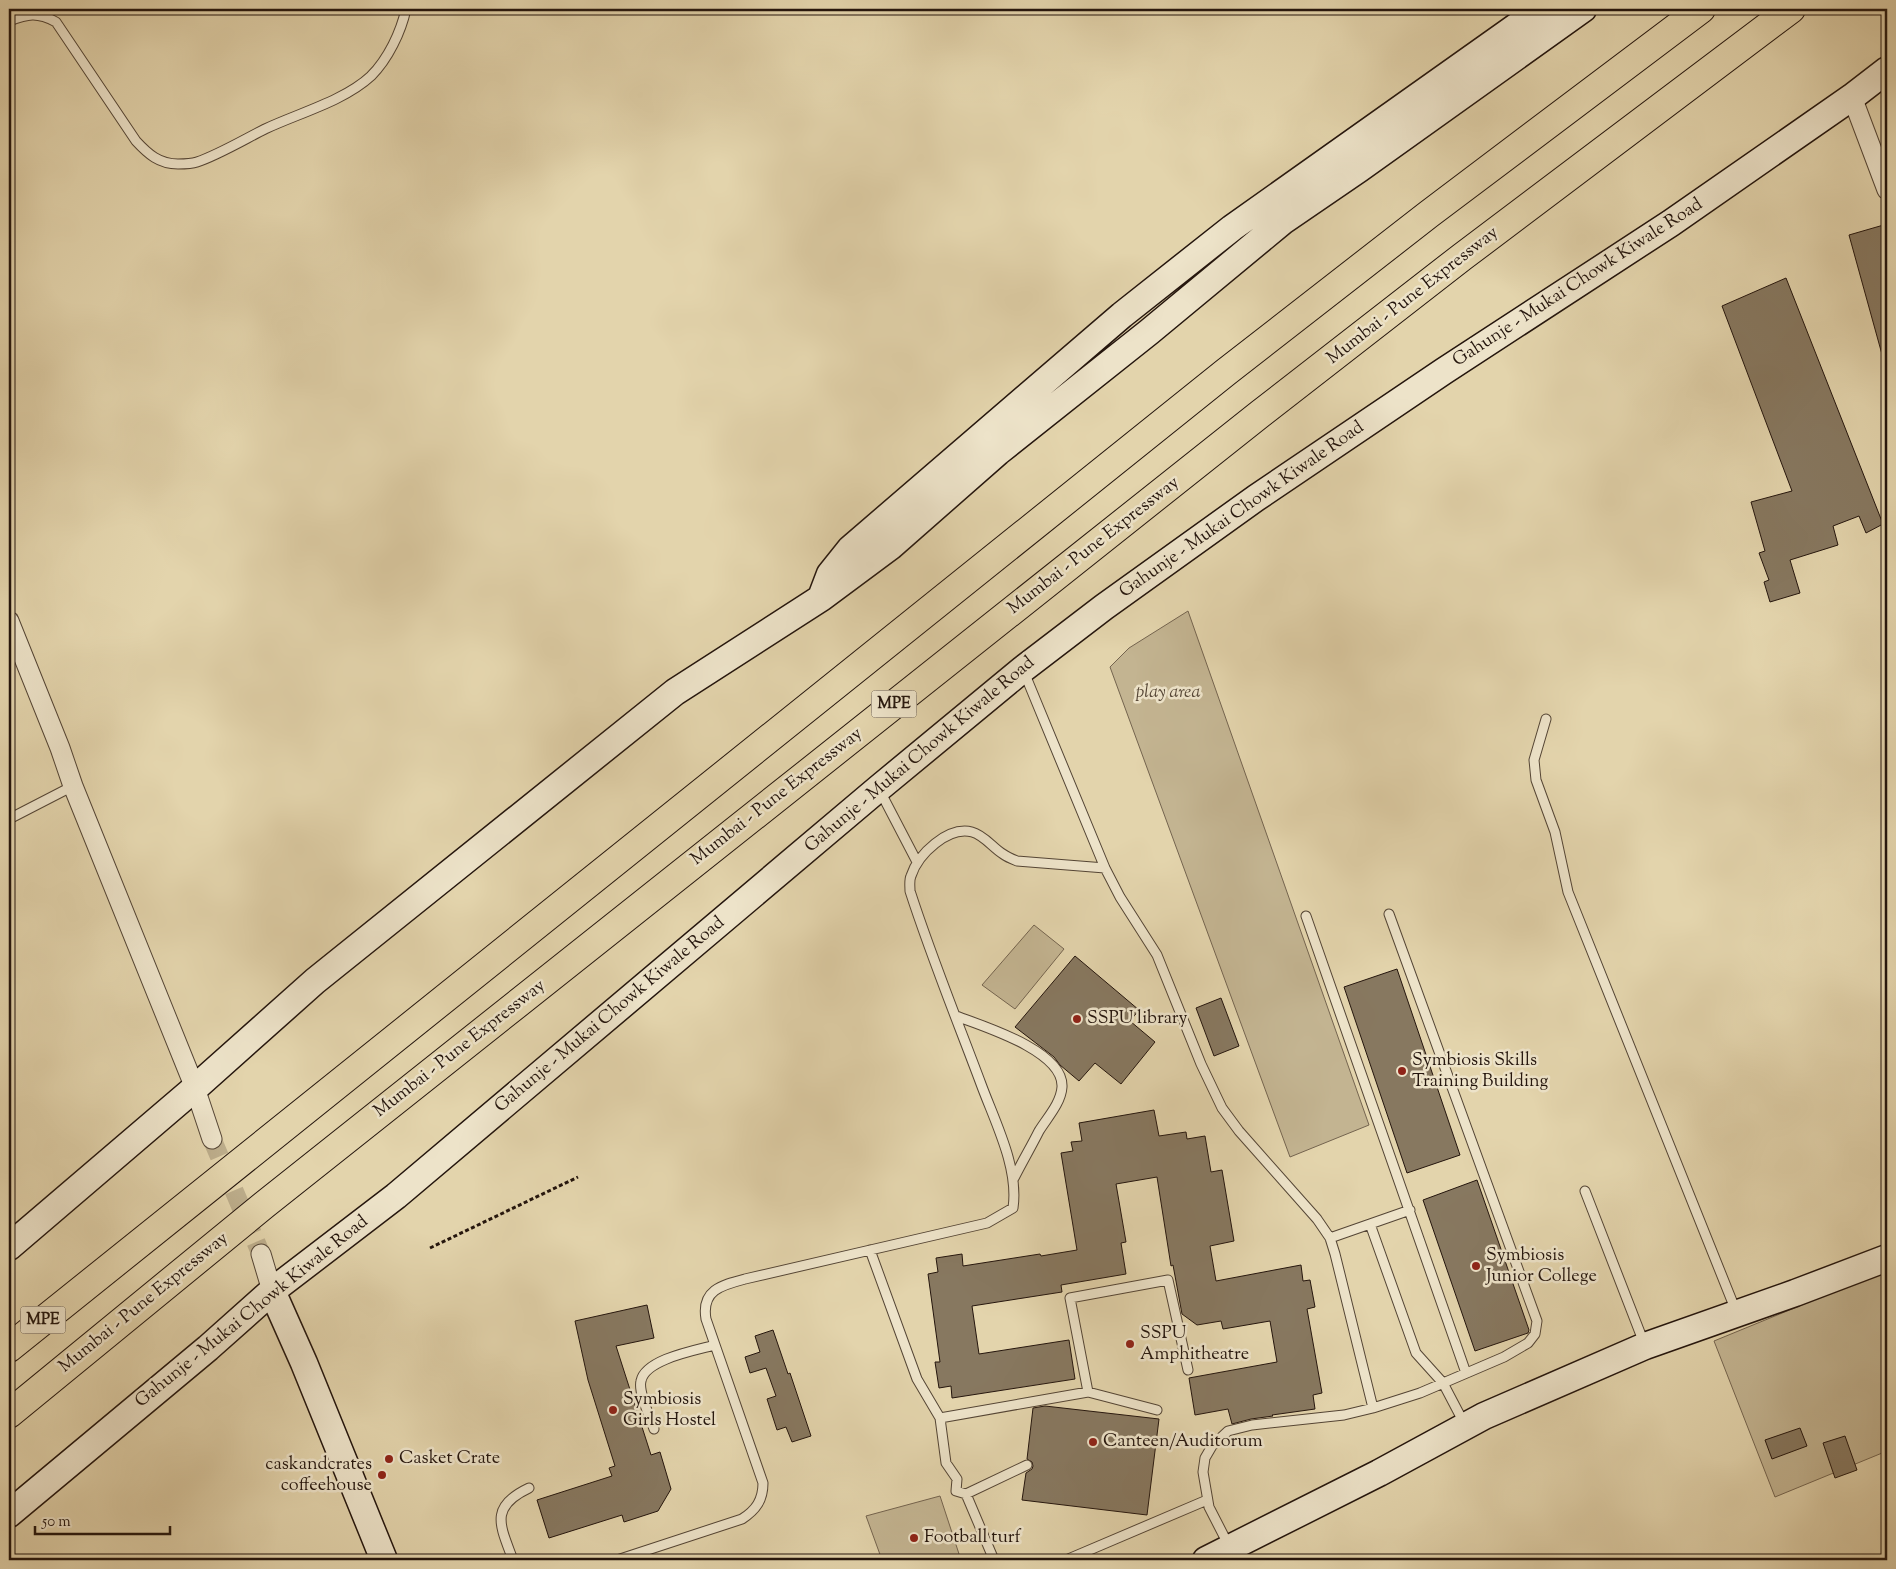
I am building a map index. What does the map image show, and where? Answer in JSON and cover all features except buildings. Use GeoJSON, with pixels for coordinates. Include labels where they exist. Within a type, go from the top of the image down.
{"type":"FeatureCollection","features":[{"type":"Feature","properties":{"kind":"highway","name":"MPE"},"geometry":{"type":"LineString","coordinates":[[9,1348],[1226,372],[1429,214],[1701,9]]}},
{"type":"Feature","properties":{"kind":"highway","name":"Mumbai - Pune Expressway"},"geometry":{"type":"LineString","coordinates":[[9,1414],[264,1204],[1268,408],[1454,263],[1791,9]]}},
{"type":"Feature","properties":{"kind":"street"},"geometry":{"type":"LineString","coordinates":[[821,598],[830,574],[850,549],[1122,314],[1232,228],[1541,9]]}},
{"type":"Feature","properties":{"kind":"street"},"geometry":{"type":"LineString","coordinates":[[9,1247],[196,1088],[315,981],[676,692],[821,598],[891,546],[998,452],[1149,332],[1283,221],[1359,169],[1582,9]]}},
{"type":"Feature","properties":{"kind":"street","name":"Gahunje - Mukai Chowk Kiwale Road"},"geometry":{"type":"LineString","coordinates":[[9,1514],[208,1348],[272,1291],[396,1196],[878,788],[1023,669],[1104,607],[1264,493],[1444,371],[1671,223],[1852,97],[1887,70]]}},
{"type":"Feature","properties":{"kind":"street"},"geometry":{"type":"LineString","coordinates":[[1852,97],[1887,190]]}},
{"type":"Feature","properties":{"kind":"street"},"geometry":{"type":"LineString","coordinates":[[9,621],[60,748],[72,786],[196,1088],[212,1139]]}},
{"type":"Feature","properties":{"kind":"street"},"geometry":{"type":"LineString","coordinates":[[261,1254],[272,1291],[304,1363],[384,1560]]}},
{"type":"Feature","properties":{"kind":"street"},"geometry":{"type":"LineString","coordinates":[[1206,1560],[1380,1472],[1484,1416],[1645,1346],[1887,1258]]}},
{"type":"Feature","properties":{"kind":"lane"},"geometry":{"type":"LineString","coordinates":[[9,21],[25,15],[35,14],[45,16],[56,22],[136,141],[149,155],[161,162],[178,164],[196,162],[348,92],[371,75],[389,52],[404,20],[406,9]]}},
{"type":"Feature","properties":{"kind":"lane"},"geometry":{"type":"LineString","coordinates":[[1023,669],[1105,868],[1120,897],[1157,955],[1201,1064],[1222,1108],[1245,1138],[1317,1219],[1330,1238],[1373,1408]]}},
{"type":"Feature","properties":{"kind":"lane"},"geometry":{"type":"LineString","coordinates":[[1546,719],[1534,760],[1536,780],[1555,832],[1568,892],[1737,1314]]}},
{"type":"Feature","properties":{"kind":"lane"},"geometry":{"type":"LineString","coordinates":[[9,819],[72,786]]}},
{"type":"Feature","properties":{"kind":"lane"},"geometry":{"type":"LineString","coordinates":[[878,788],[917,862]]}},
{"type":"Feature","properties":{"kind":"lane"},"geometry":{"type":"LineString","coordinates":[[617,1560],[742,1519],[752,1512],[763,1494],[763,1483],[704,1309],[707,1300],[720,1286],[987,1223],[1013,1208],[1015,1195],[1014,1178],[910,891],[910,877],[917,862],[932,846],[948,836],[964,831],[974,832],[1004,855],[1017,861],[1105,868]]}},
{"type":"Feature","properties":{"kind":"lane"},"geometry":{"type":"LineString","coordinates":[[1230,1548],[1218,1527],[1208,1500],[1203,1472],[1206,1458],[1212,1446],[1228,1432],[1252,1425],[1344,1415],[1420,1393],[1504,1357],[1528,1343],[1535,1334],[1537,1321],[1389,914]]}},
{"type":"Feature","properties":{"kind":"lane"},"geometry":{"type":"LineString","coordinates":[[1306,916],[1466,1373]]}},
{"type":"Feature","properties":{"kind":"lane"},"geometry":{"type":"LineString","coordinates":[[956,1016],[992,1029],[1035,1051],[1049,1061],[1059,1074],[1062,1087],[1058,1102],[1040,1130],[1014,1178]]}},
{"type":"Feature","properties":{"kind":"lane"},"geometry":{"type":"LineString","coordinates":[[1585,1191],[1645,1346]]}},
{"type":"Feature","properties":{"kind":"lane"},"geometry":{"type":"LineString","coordinates":[[1330,1238],[1410,1210]]}},
{"type":"Feature","properties":{"kind":"lane"},"geometry":{"type":"LineString","coordinates":[[1370,1224],[1416,1353],[1443,1383],[1466,1426]]}},
{"type":"Feature","properties":{"kind":"lane"},"geometry":{"type":"LineString","coordinates":[[870,1250],[918,1379],[940,1418],[946,1463],[957,1479],[956,1492],[966,1494],[1027,1465]]}},
{"type":"Feature","properties":{"kind":"lane"},"geometry":{"type":"LineString","coordinates":[[1088,1392],[1070,1298],[1168,1280],[1188,1370]]}},
{"type":"Feature","properties":{"kind":"lane"},"geometry":{"type":"LineString","coordinates":[[654,1429],[642,1394],[640,1382],[644,1372],[658,1362],[715,1344]]}},
{"type":"Feature","properties":{"kind":"lane"},"geometry":{"type":"LineString","coordinates":[[940,1418],[1088,1392],[1157,1410]]}},
{"type":"Feature","properties":{"kind":"lane"},"geometry":{"type":"LineString","coordinates":[[513,1560],[503,1531],[501,1518],[505,1505],[513,1496],[529,1488]]}},
{"type":"Feature","properties":{"kind":"lane"},"geometry":{"type":"LineString","coordinates":[[966,1494],[994,1560]]}},
{"type":"Feature","properties":{"kind":"lane"},"geometry":{"type":"LineString","coordinates":[[1066,1560],[1208,1500]]}},
{"type":"Feature","properties":{"kind":"path"},"geometry":{"type":"LineString","coordinates":[[430,1248],[578,1177]]}},
{"type":"Feature","properties":{"kind":"green space","name":"play area"},"geometry":{"type":"Polygon","coordinates":[[[1188,611],[1369,1125],[1290,1157],[1110,667],[1129,648],[1188,611]]]}},
{"type":"Feature","properties":{"kind":"green space"},"geometry":{"type":"Polygon","coordinates":[[[1034,925],[1064,949],[1015,1009],[982,985],[1034,925]]]}},
{"type":"Feature","properties":{"kind":"green space"},"geometry":{"type":"Polygon","coordinates":[[[1887,1270],[1887,1451],[1775,1497],[1714,1341],[1887,1270]]]}},
{"type":"Feature","properties":{"kind":"green space","name":"Football turf"},"geometry":{"type":"Polygon","coordinates":[[[940,1496],[961,1560],[882,1560],[866,1516],[940,1496]]]}},
{"type":"Feature","properties":{"kind":"tunnel"},"geometry":{"type":"LineString","coordinates":[[212,1139],[261,1254]]}},
{"type":"Feature","properties":{"kind":"place","name":"SSPU library"},"geometry":{"type":"Point","coordinates":[1077,1019]}},
{"type":"Feature","properties":{"kind":"place","name":"Symbiosis Skills Training Building"},"geometry":{"type":"Point","coordinates":[1402,1071]}},
{"type":"Feature","properties":{"kind":"place","name":"Symbiosis Junior College"},"geometry":{"type":"Point","coordinates":[1476,1266]}},
{"type":"Feature","properties":{"kind":"place","name":"SSPU Amphitheatre"},"geometry":{"type":"Point","coordinates":[1130,1344]}},
{"type":"Feature","properties":{"kind":"place","name":"Symbiosis Girls Hostel"},"geometry":{"type":"Point","coordinates":[613,1410]}},
{"type":"Feature","properties":{"kind":"place","name":"Canteen/Auditorum"},"geometry":{"type":"Point","coordinates":[1093,1442]}},
{"type":"Feature","properties":{"kind":"place","name":"Casket Crate"},"geometry":{"type":"Point","coordinates":[389,1459]}},
{"type":"Feature","properties":{"kind":"place","name":"caskandcrates coffeehouse"},"geometry":{"type":"Point","coordinates":[382,1475]}},
{"type":"Feature","properties":{"kind":"place","name":"Football turf"},"geometry":{"type":"Point","coordinates":[914,1538]}}]}
